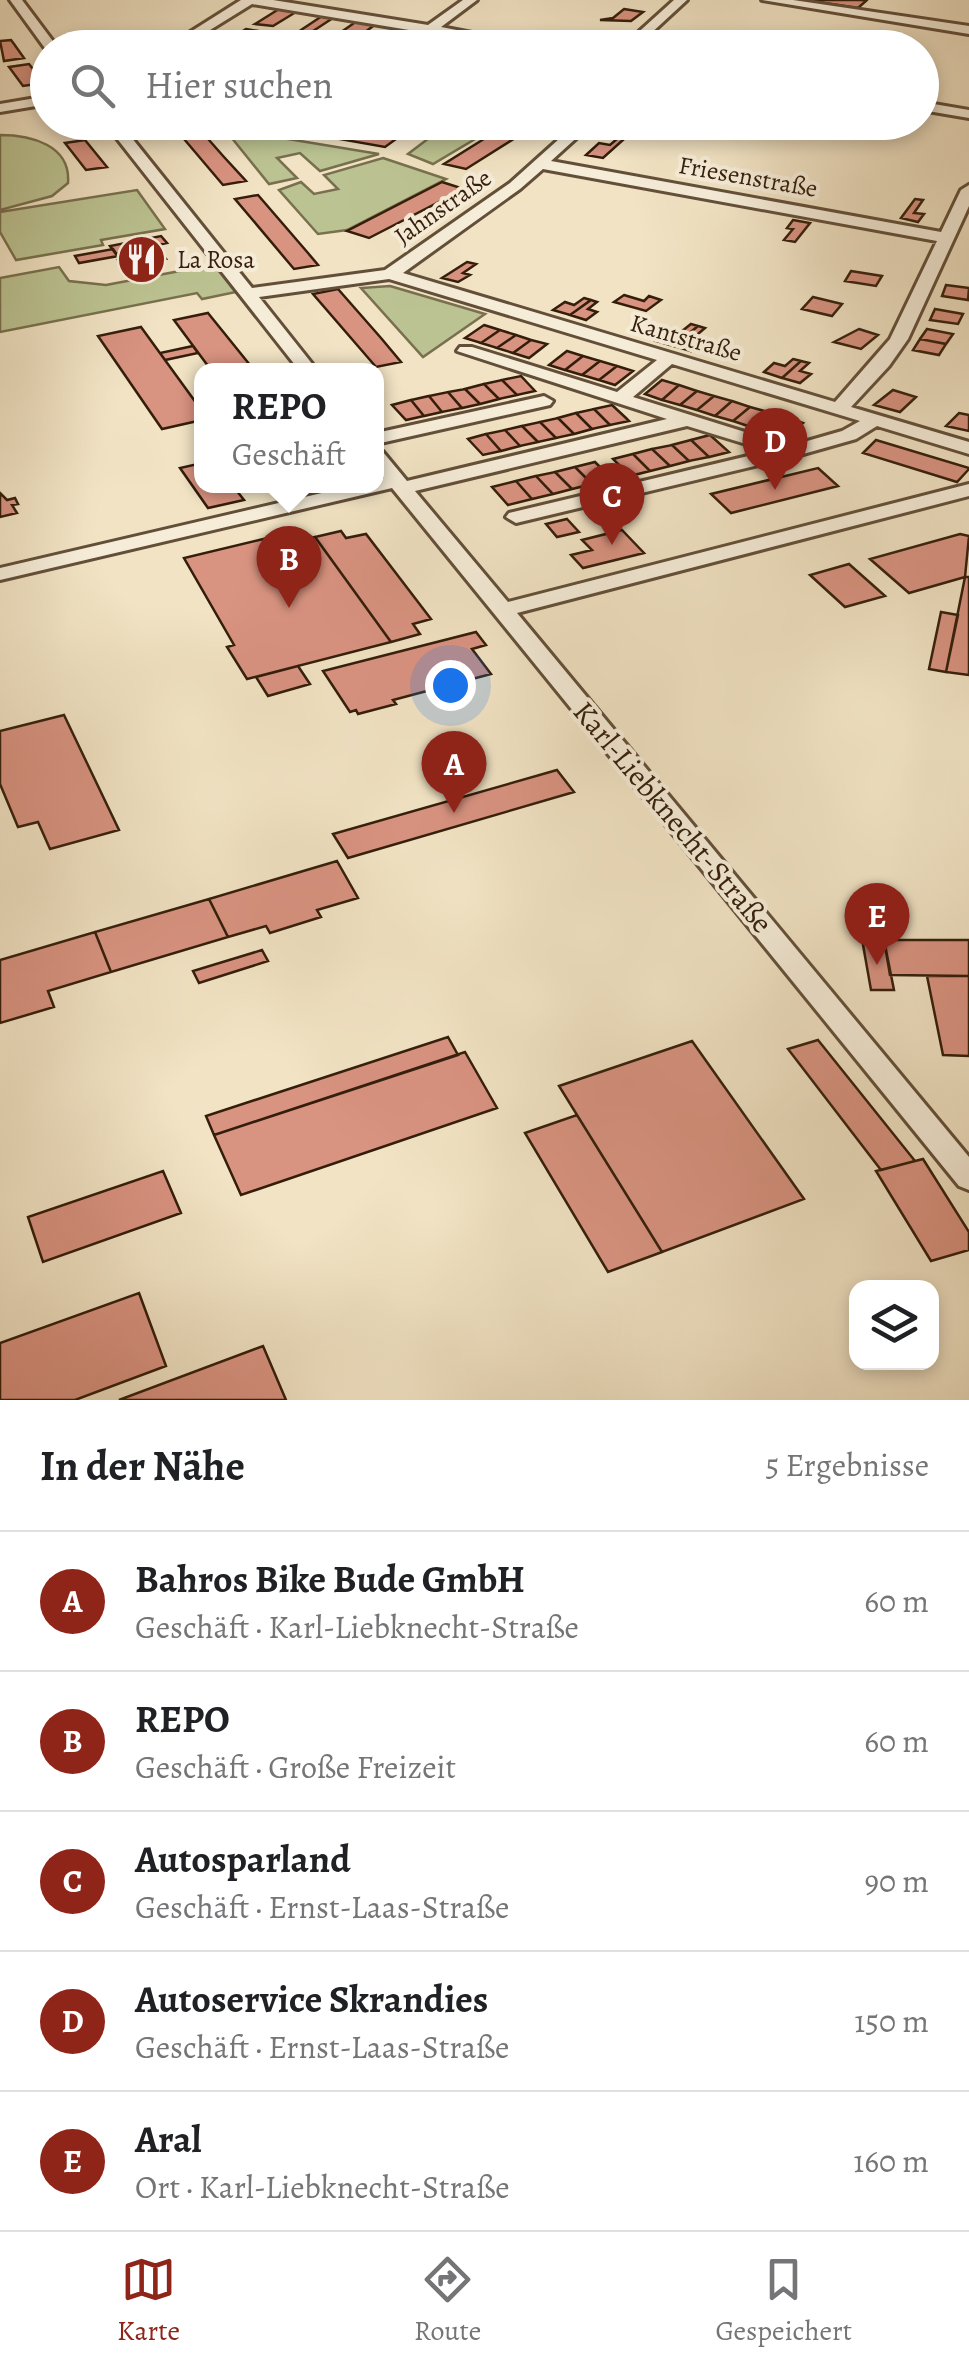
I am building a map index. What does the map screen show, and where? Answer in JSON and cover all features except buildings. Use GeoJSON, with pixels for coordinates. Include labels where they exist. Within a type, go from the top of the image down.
{"type":"FeatureCollection","features":[{"type":"Feature","properties":{"kind":"street"},"geometry":{"type":"LineString","coordinates":[[16,0],[38,30]]}},
{"type":"Feature","properties":{"kind":"street"},"geometry":{"type":"LineString","coordinates":[[200,30],[250,0],[437,30]]}},
{"type":"Feature","properties":{"kind":"street"},"geometry":{"type":"LineString","coordinates":[[431,29],[471,0]]}},
{"type":"Feature","properties":{"kind":"street"},"geometry":{"type":"LineString","coordinates":[[647,30],[681,0]]}},
{"type":"Feature","properties":{"kind":"street"},"geometry":{"type":"LineString","coordinates":[[768,0],[963,29],[969,15]]}},
{"type":"Feature","properties":{"kind":"street"},"geometry":{"type":"LineString","coordinates":[[862,14],[876,0]]}},
{"type":"Feature","properties":{"kind":"street"},"geometry":{"type":"LineString","coordinates":[[221,30],[269,1]]}},
{"type":"Feature","properties":{"kind":"street"},"geometry":{"type":"LineString","coordinates":[[0,100],[30,95]]}},
{"type":"Feature","properties":{"kind":"street"},"geometry":{"type":"LineString","coordinates":[[0,108],[30,103]]}},
{"type":"Feature","properties":{"kind":"street"},"geometry":{"type":"LineString","coordinates":[[939,109],[969,114]]}},
{"type":"Feature","properties":{"kind":"street"},"geometry":{"type":"LineString","coordinates":[[124,140],[302,363]]}},
{"type":"Feature","properties":{"kind":"street","name":"Jahnstraße"},"geometry":{"type":"LineString","coordinates":[[247,294],[390,274],[460,228],[568,140]]}},
{"type":"Feature","properties":{"kind":"street","name":"Friesenstraße"},"geometry":{"type":"LineString","coordinates":[[541,164],[947,238]]}},
{"type":"Feature","properties":{"kind":"street"},"geometry":{"type":"LineString","coordinates":[[840,409],[884,362],[899,339],[969,190]]}},
{"type":"Feature","properties":{"kind":"street","name":"Kantstraße"},"geometry":{"type":"LineString","coordinates":[[390,274],[969,448]]}},
{"type":"Feature","properties":{"kind":"street"},"geometry":{"type":"LineString","coordinates":[[466,352],[789,452]]}},
{"type":"Feature","properties":{"kind":"street"},"geometry":{"type":"LineString","coordinates":[[620,400],[668,359]]}},
{"type":"Feature","properties":{"kind":"street"},"geometry":{"type":"LineString","coordinates":[[384,437],[544,401]]}},
{"type":"Feature","properties":{"kind":"street"},"geometry":{"type":"LineString","coordinates":[[384,487],[686,420]]}},
{"type":"Feature","properties":{"kind":"street"},"geometry":{"type":"LineString","coordinates":[[516,517],[789,452],[849,435],[875,420]]}},
{"type":"Feature","properties":{"kind":"street","name":"Karl-Liebknecht-Straße"},"geometry":{"type":"LineString","coordinates":[[384,466],[964,1169]]}},
{"type":"Feature","properties":{"kind":"street"},"geometry":{"type":"LineString","coordinates":[[503,610],[969,490]]}},
{"type":"Feature","properties":{"kind":"street"},"geometry":{"type":"LineString","coordinates":[[0,574],[359,493]]}},
{"type":"Feature","properties":{"kind":"green space"},"geometry":{"type":"Polygon","coordinates":[[[0,135],[36,140],[56,151],[63,159],[68,183],[52,196],[0,210],[0,135]]]}},
{"type":"Feature","properties":{"kind":"green space"},"geometry":{"type":"Polygon","coordinates":[[[233,140],[294,140],[379,154],[320,171],[300,153],[277,158],[297,178],[269,184],[233,140]]]}},
{"type":"Feature","properties":{"kind":"green space"},"geometry":{"type":"Polygon","coordinates":[[[427,140],[473,140],[433,164],[408,154],[427,140]]]}},
{"type":"Feature","properties":{"kind":"green space"},"geometry":{"type":"Polygon","coordinates":[[[383,158],[446,179],[347,230],[318,234],[279,190],[301,182],[314,194],[338,189],[324,175],[383,158]]]}},
{"type":"Feature","properties":{"kind":"green space"},"geometry":{"type":"Polygon","coordinates":[[[137,190],[165,229],[101,240],[103,245],[16,260],[0,232],[0,212],[137,190]]]}},
{"type":"Feature","properties":{"kind":"green space"},"geometry":{"type":"Polygon","coordinates":[[[217,264],[236,292],[202,299],[197,293],[0,332],[0,278],[59,267],[69,281],[106,285],[217,264]]]}},
{"type":"Feature","properties":{"kind":"green space"},"geometry":{"type":"Polygon","coordinates":[[[390,286],[485,314],[423,357],[361,288],[390,286]]]}},
{"type":"Feature","properties":{"kind":"place","name":"La Rosa"},"geometry":{"type":"Point","coordinates":[142,260]}},
{"type":"Feature","properties":{"kind":"place","name":"Autoservice Skrandies"},"geometry":{"type":"Point","coordinates":[775,490]}},
{"type":"Feature","properties":{"kind":"place","name":"Autosparland"},"geometry":{"type":"Point","coordinates":[612,545]}},
{"type":"Feature","properties":{"kind":"place","name":"REPO"},"geometry":{"type":"Point","coordinates":[289,608]}},
{"type":"Feature","properties":{"kind":"place","name":"Bahros Bike Bude GmbH"},"geometry":{"type":"Point","coordinates":[454,813]}},
{"type":"Feature","properties":{"kind":"place","name":"Aral"},"geometry":{"type":"Point","coordinates":[877,965]}}]}
